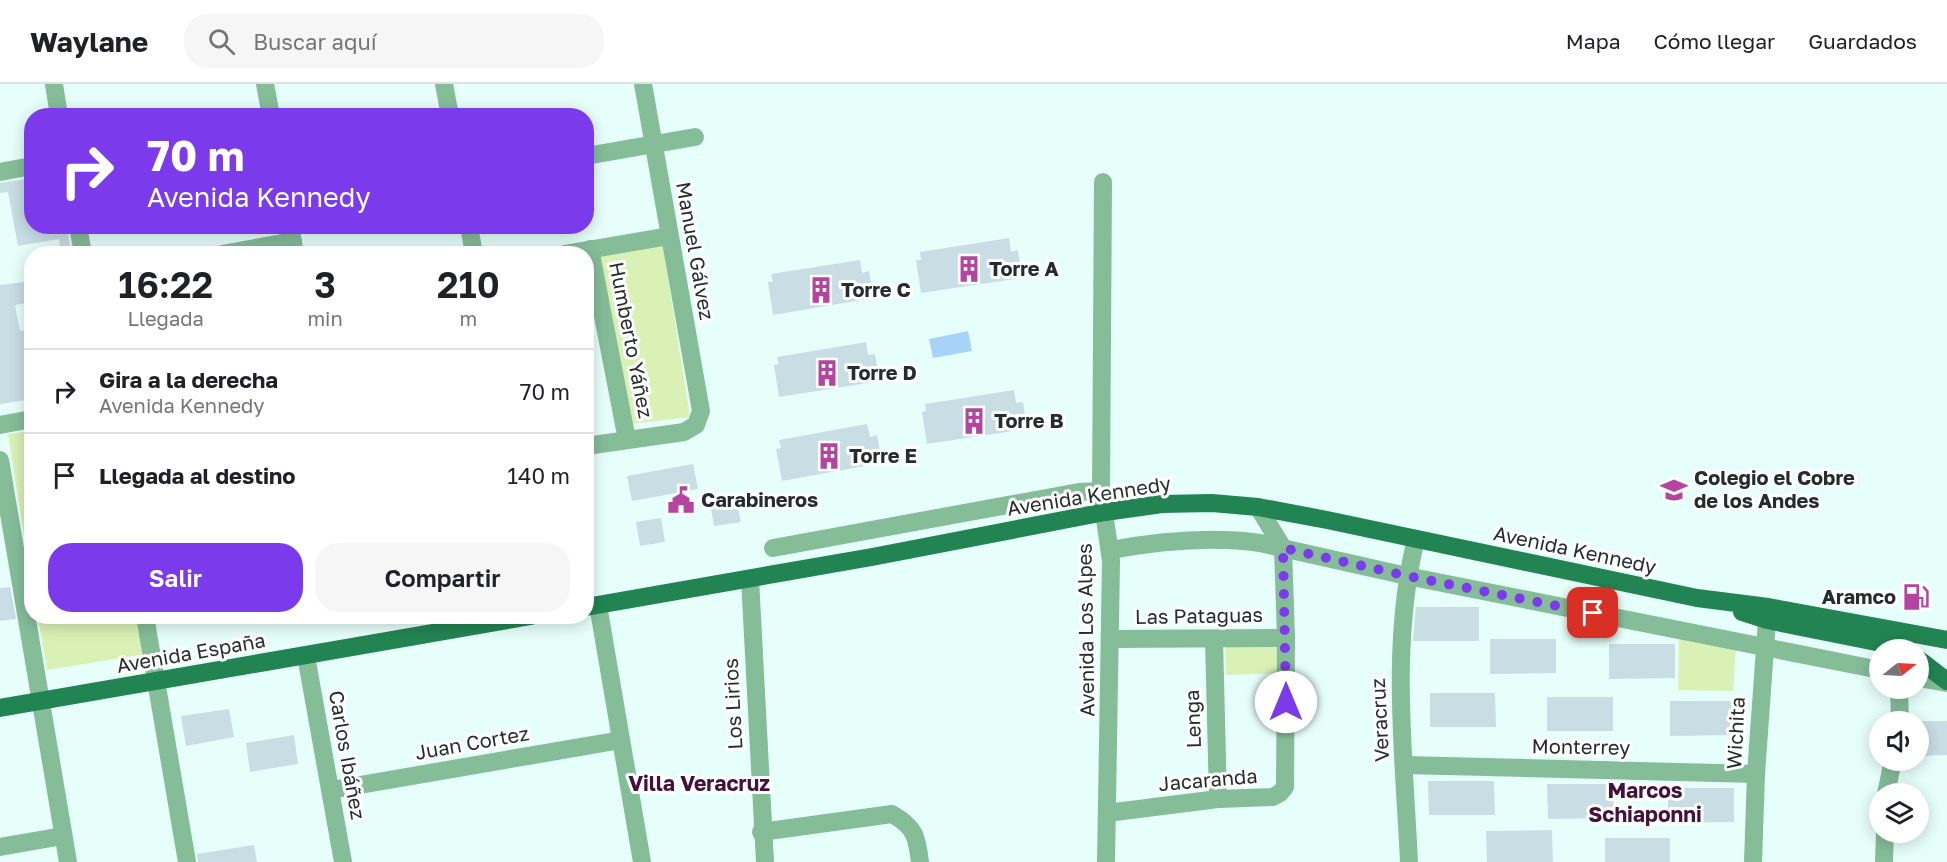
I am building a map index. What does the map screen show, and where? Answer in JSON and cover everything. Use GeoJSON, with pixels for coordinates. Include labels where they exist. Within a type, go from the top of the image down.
{"type":"FeatureCollection","features":[{"type":"Feature","properties":{"kind":"main road","name":"Avenida Kennedy"},"geometry":{"type":"LineString","coordinates":[[594,606],[750,579],[1104,512],[1161,504],[1212,503],[1258,507],[1416,539],[1767,613],[1869,639]]}},
{"type":"Feature","properties":{"kind":"main road","name":"Avenida Kennedy"},"geometry":{"type":"LineString","coordinates":[[1767,613],[1947,640]]}},
{"type":"Feature","properties":{"kind":"main road","name":"Avenida España"},"geometry":{"type":"LineString","coordinates":[[0,708],[486,624]]}},
{"type":"Feature","properties":{"kind":"main road"},"geometry":{"type":"LineString","coordinates":[[1929,668],[1947,682]]}},
{"type":"Feature","properties":{"kind":"street"},"geometry":{"type":"LineString","coordinates":[[54,84],[58,108]]}},
{"type":"Feature","properties":{"kind":"street"},"geometry":{"type":"LineString","coordinates":[[265,84],[270,108]]}},
{"type":"Feature","properties":{"kind":"street"},"geometry":{"type":"LineString","coordinates":[[444,84],[448,108]]}},
{"type":"Feature","properties":{"kind":"street","name":"Manuel Gálvez"},"geometry":{"type":"LineString","coordinates":[[627,440],[684,432],[696,425],[701,411],[643,84]]}},
{"type":"Feature","properties":{"kind":"street"},"geometry":{"type":"LineString","coordinates":[[594,155],[695,137]]}},
{"type":"Feature","properties":{"kind":"street"},"geometry":{"type":"LineString","coordinates":[[0,172],[24,168]]}},
{"type":"Feature","properties":{"kind":"street","name":"Avenida Los Alpes"},"geometry":{"type":"LineString","coordinates":[[1103,182],[1101,491],[1111,550],[1112,639],[1106,862]]}},
{"type":"Feature","properties":{"kind":"street"},"geometry":{"type":"LineString","coordinates":[[594,248],[669,236]]}},
{"type":"Feature","properties":{"kind":"street"},"geometry":{"type":"LineString","coordinates":[[263,246],[293,240]]}},
{"type":"Feature","properties":{"kind":"street","name":"Humberto Yáñez"},"geometry":{"type":"LineString","coordinates":[[594,270],[627,440]]}},
{"type":"Feature","properties":{"kind":"street"},"geometry":{"type":"LineString","coordinates":[[0,425],[24,420]]}},
{"type":"Feature","properties":{"kind":"street"},"geometry":{"type":"LineString","coordinates":[[594,446],[627,440]]}},
{"type":"Feature","properties":{"kind":"street"},"geometry":{"type":"LineString","coordinates":[[0,460],[9,566],[40,702],[68,862]]}},
{"type":"Feature","properties":{"kind":"street","name":"Avenida Kennedy"},"geometry":{"type":"LineString","coordinates":[[772,548],[1070,494],[1101,491]]}},
{"type":"Feature","properties":{"kind":"street"},"geometry":{"type":"LineString","coordinates":[[1258,507],[1283,548]]}},
{"type":"Feature","properties":{"kind":"street"},"geometry":{"type":"LineString","coordinates":[[925,522],[929,546]]}},
{"type":"Feature","properties":{"kind":"street"},"geometry":{"type":"LineString","coordinates":[[899,526],[903,550]]}},
{"type":"Feature","properties":{"kind":"street","name":"Veracruz"},"geometry":{"type":"LineString","coordinates":[[1409,862],[1400,654],[1407,576],[1416,539]]}},
{"type":"Feature","properties":{"kind":"street"},"geometry":{"type":"LineString","coordinates":[[1111,550],[1155,542],[1239,540],[1407,576],[1869,668]]}},
{"type":"Feature","properties":{"kind":"street","name":"Jacaranda"},"geometry":{"type":"LineString","coordinates":[[1107,813],[1218,799],[1273,797],[1286,787],[1286,638],[1283,548]]}},
{"type":"Feature","properties":{"kind":"street","name":"Los Lirios"},"geometry":{"type":"LineString","coordinates":[[750,579],[761,832],[765,862]]}},
{"type":"Feature","properties":{"kind":"street","name":"Wichita"},"geometry":{"type":"LineString","coordinates":[[1753,862],[1755,774],[1767,613]]}},
{"type":"Feature","properties":{"kind":"street"},"geometry":{"type":"LineString","coordinates":[[594,615],[621,740],[642,862]]}},
{"type":"Feature","properties":{"kind":"street"},"geometry":{"type":"LineString","coordinates":[[145,624],[187,862]]}},
{"type":"Feature","properties":{"kind":"street","name":"Las Pataguas"},"geometry":{"type":"LineString","coordinates":[[1112,639],[1286,638]]}},
{"type":"Feature","properties":{"kind":"street","name":"Lenga"},"geometry":{"type":"LineString","coordinates":[[1214,639],[1218,799]]}},
{"type":"Feature","properties":{"kind":"street","name":"Carlos Ibáñez"},"geometry":{"type":"LineString","coordinates":[[306,656],[343,862]]}},
{"type":"Feature","properties":{"kind":"street"},"geometry":{"type":"LineString","coordinates":[[1929,680],[1947,682]]}},
{"type":"Feature","properties":{"kind":"street","name":"Juan Cortez"},"geometry":{"type":"LineString","coordinates":[[331,790],[621,740]]}},
{"type":"Feature","properties":{"kind":"street","name":"Monterrey"},"geometry":{"type":"LineString","coordinates":[[1405,765],[1755,774]]}},
{"type":"Feature","properties":{"kind":"street"},"geometry":{"type":"LineString","coordinates":[[761,832],[892,814],[908,823],[918,842],[920,862]]}},
{"type":"Feature","properties":{"kind":"street"},"geometry":{"type":"LineString","coordinates":[[0,847],[63,836]]}},
{"type":"Feature","properties":{"kind":"street"},"geometry":{"type":"LineString","coordinates":[[1884,862],[1885,843]]}},
{"type":"Feature","properties":{"kind":"green space"},"geometry":{"type":"Polygon","coordinates":[[[662,240],[690,417],[623,425],[594,265],[594,254],[662,240]]]}},
{"type":"Feature","properties":{"kind":"green space"},"geometry":{"type":"Polygon","coordinates":[[[24,432],[24,534],[8,434],[24,432]]]}},
{"type":"Feature","properties":{"kind":"green space"},"geometry":{"type":"Polygon","coordinates":[[[39,624],[141,624],[146,654],[47,670],[39,624]]]}},
{"type":"Feature","properties":{"kind":"green space"},"geometry":{"type":"Polygon","coordinates":[[[1679,638],[1736,648],[1733,691],[1678,690],[1679,638]]]}},
{"type":"Feature","properties":{"kind":"green space"},"geometry":{"type":"Polygon","coordinates":[[[1290,643],[1290,673],[1226,675],[1225,644],[1290,643]]]}},
{"type":"Feature","properties":{"kind":"water"},"geometry":{"type":"Polygon","coordinates":[[[968,331],[972,351],[933,358],[929,339],[968,331]]]}},
{"type":"Feature","properties":{"kind":"building"},"geometry":{"type":"Polygon","coordinates":[[[24,179],[24,234],[68,234],[70,246],[60,246],[59,239],[18,246],[8,192],[0,193],[0,183],[24,179]]]}},
{"type":"Feature","properties":{"kind":"building","name":"Torre A"},"geometry":{"type":"Polygon","coordinates":[[[1009,238],[1011,252],[1018,250],[1022,278],[921,293],[916,260],[921,260],[920,252],[1009,238]]]}},
{"type":"Feature","properties":{"kind":"building","name":"Torre C"},"geometry":{"type":"Polygon","coordinates":[[[860,260],[862,273],[869,271],[873,298],[773,315],[768,282],[773,282],[771,274],[860,260]]]}},
{"type":"Feature","properties":{"kind":"building"},"geometry":{"type":"Polygon","coordinates":[[[24,282],[24,303],[15,305],[20,331],[24,330],[24,400],[0,404],[0,285],[24,282]]]}},
{"type":"Feature","properties":{"kind":"building","name":"Torre D"},"geometry":{"type":"Polygon","coordinates":[[[866,342],[868,355],[875,354],[880,381],[779,397],[774,365],[779,364],[777,357],[866,342]]]}},
{"type":"Feature","properties":{"kind":"building","name":"Torre B"},"geometry":{"type":"Polygon","coordinates":[[[1014,390],[1016,403],[1023,402],[1027,429],[927,444],[922,412],[926,411],[925,404],[1014,390]]]}},
{"type":"Feature","properties":{"kind":"building","name":"Torre E"},"geometry":{"type":"Polygon","coordinates":[[[867,424],[870,437],[877,435],[882,463],[782,481],[776,449],[781,448],[779,440],[867,424]]]}},
{"type":"Feature","properties":{"kind":"building"},"geometry":{"type":"Polygon","coordinates":[[[693,464],[698,489],[632,501],[627,476],[693,464]]]}},
{"type":"Feature","properties":{"kind":"building"},"geometry":{"type":"Polygon","coordinates":[[[737,504],[741,522],[714,526],[711,509],[737,504]]]}},
{"type":"Feature","properties":{"kind":"building"},"geometry":{"type":"Polygon","coordinates":[[[661,518],[665,542],[640,546],[636,522],[661,518]]]}},
{"type":"Feature","properties":{"kind":"building"},"geometry":{"type":"Polygon","coordinates":[[[10,587],[16,619],[0,621],[0,588],[10,587]]]}},
{"type":"Feature","properties":{"kind":"building"},"geometry":{"type":"Polygon","coordinates":[[[1416,607],[1479,607],[1479,641],[1413,641],[1416,607]]]}},
{"type":"Feature","properties":{"kind":"building"},"geometry":{"type":"Polygon","coordinates":[[[1490,639],[1556,639],[1556,673],[1490,674],[1490,639]]]}},
{"type":"Feature","properties":{"kind":"building"},"geometry":{"type":"Polygon","coordinates":[[[1609,644],[1675,644],[1675,678],[1609,679],[1609,644]]]}},
{"type":"Feature","properties":{"kind":"building"},"geometry":{"type":"Polygon","coordinates":[[[1430,693],[1495,693],[1496,727],[1430,727],[1430,693]]]}},
{"type":"Feature","properties":{"kind":"building"},"geometry":{"type":"Polygon","coordinates":[[[1547,697],[1613,697],[1613,731],[1547,731],[1547,697]]]}},
{"type":"Feature","properties":{"kind":"building"},"geometry":{"type":"Polygon","coordinates":[[[1670,701],[1735,701],[1736,735],[1670,736],[1670,701]]]}},
{"type":"Feature","properties":{"kind":"building"},"geometry":{"type":"Polygon","coordinates":[[[229,709],[234,737],[186,746],[181,716],[229,709]]]}},
{"type":"Feature","properties":{"kind":"building"},"geometry":{"type":"Polygon","coordinates":[[[1929,721],[1947,721],[1947,755],[1929,756],[1929,721]]]}},
{"type":"Feature","properties":{"kind":"building"},"geometry":{"type":"Polygon","coordinates":[[[294,735],[298,764],[250,772],[246,743],[294,735]]]}},
{"type":"Feature","properties":{"kind":"building"},"geometry":{"type":"Polygon","coordinates":[[[1428,781],[1494,781],[1495,815],[1429,815],[1428,781]]]}},
{"type":"Feature","properties":{"kind":"building"},"geometry":{"type":"Polygon","coordinates":[[[1547,784],[1613,784],[1614,818],[1548,819],[1547,784]]]}},
{"type":"Feature","properties":{"kind":"building"},"geometry":{"type":"Polygon","coordinates":[[[1668,788],[1734,788],[1734,822],[1668,823],[1668,788]]]}},
{"type":"Feature","properties":{"kind":"building"},"geometry":{"type":"Polygon","coordinates":[[[1552,830],[1553,862],[1487,862],[1486,831],[1552,830]]]}},
{"type":"Feature","properties":{"kind":"building"},"geometry":{"type":"Polygon","coordinates":[[[1605,838],[1670,838],[1670,862],[1605,862],[1605,838]]]}},
{"type":"Feature","properties":{"kind":"building"},"geometry":{"type":"Polygon","coordinates":[[[254,845],[257,862],[198,862],[197,854],[254,845]]]}},
{"type":"Feature","properties":{"kind":"place","name":"Torre A"},"geometry":{"type":"Point","coordinates":[969,269]}},
{"type":"Feature","properties":{"kind":"place","name":"Torre C"},"geometry":{"type":"Point","coordinates":[821,290]}},
{"type":"Feature","properties":{"kind":"place","name":"Torre D"},"geometry":{"type":"Point","coordinates":[827,373]}},
{"type":"Feature","properties":{"kind":"place","name":"Torre B"},"geometry":{"type":"Point","coordinates":[974,421]}},
{"type":"Feature","properties":{"kind":"place","name":"Torre E"},"geometry":{"type":"Point","coordinates":[829,456]}},
{"type":"Feature","properties":{"kind":"place","name":"Colegio el Cobre de los Andes"},"geometry":{"type":"Point","coordinates":[1674,490]}},
{"type":"Feature","properties":{"kind":"place","name":"Carabineros"},"geometry":{"type":"Point","coordinates":[681,500]}},
{"type":"Feature","properties":{"kind":"place","name":"Aramco"},"geometry":{"type":"Point","coordinates":[1916,597]}},
{"type":"Feature","properties":{"kind":"district","name":"Villa Veracruz"},"geometry":{"type":"Point","coordinates":[699,784]}},
{"type":"Feature","properties":{"kind":"district","name":"Marcos Schiaponni"},"geometry":{"type":"Point","coordinates":[1645,803]}},
{"type":"Feature","properties":{"kind":"route"},"geometry":{"type":"LineString","coordinates":[[1286,702],[1283,548],[1407,576],[1593,613]]}}]}
